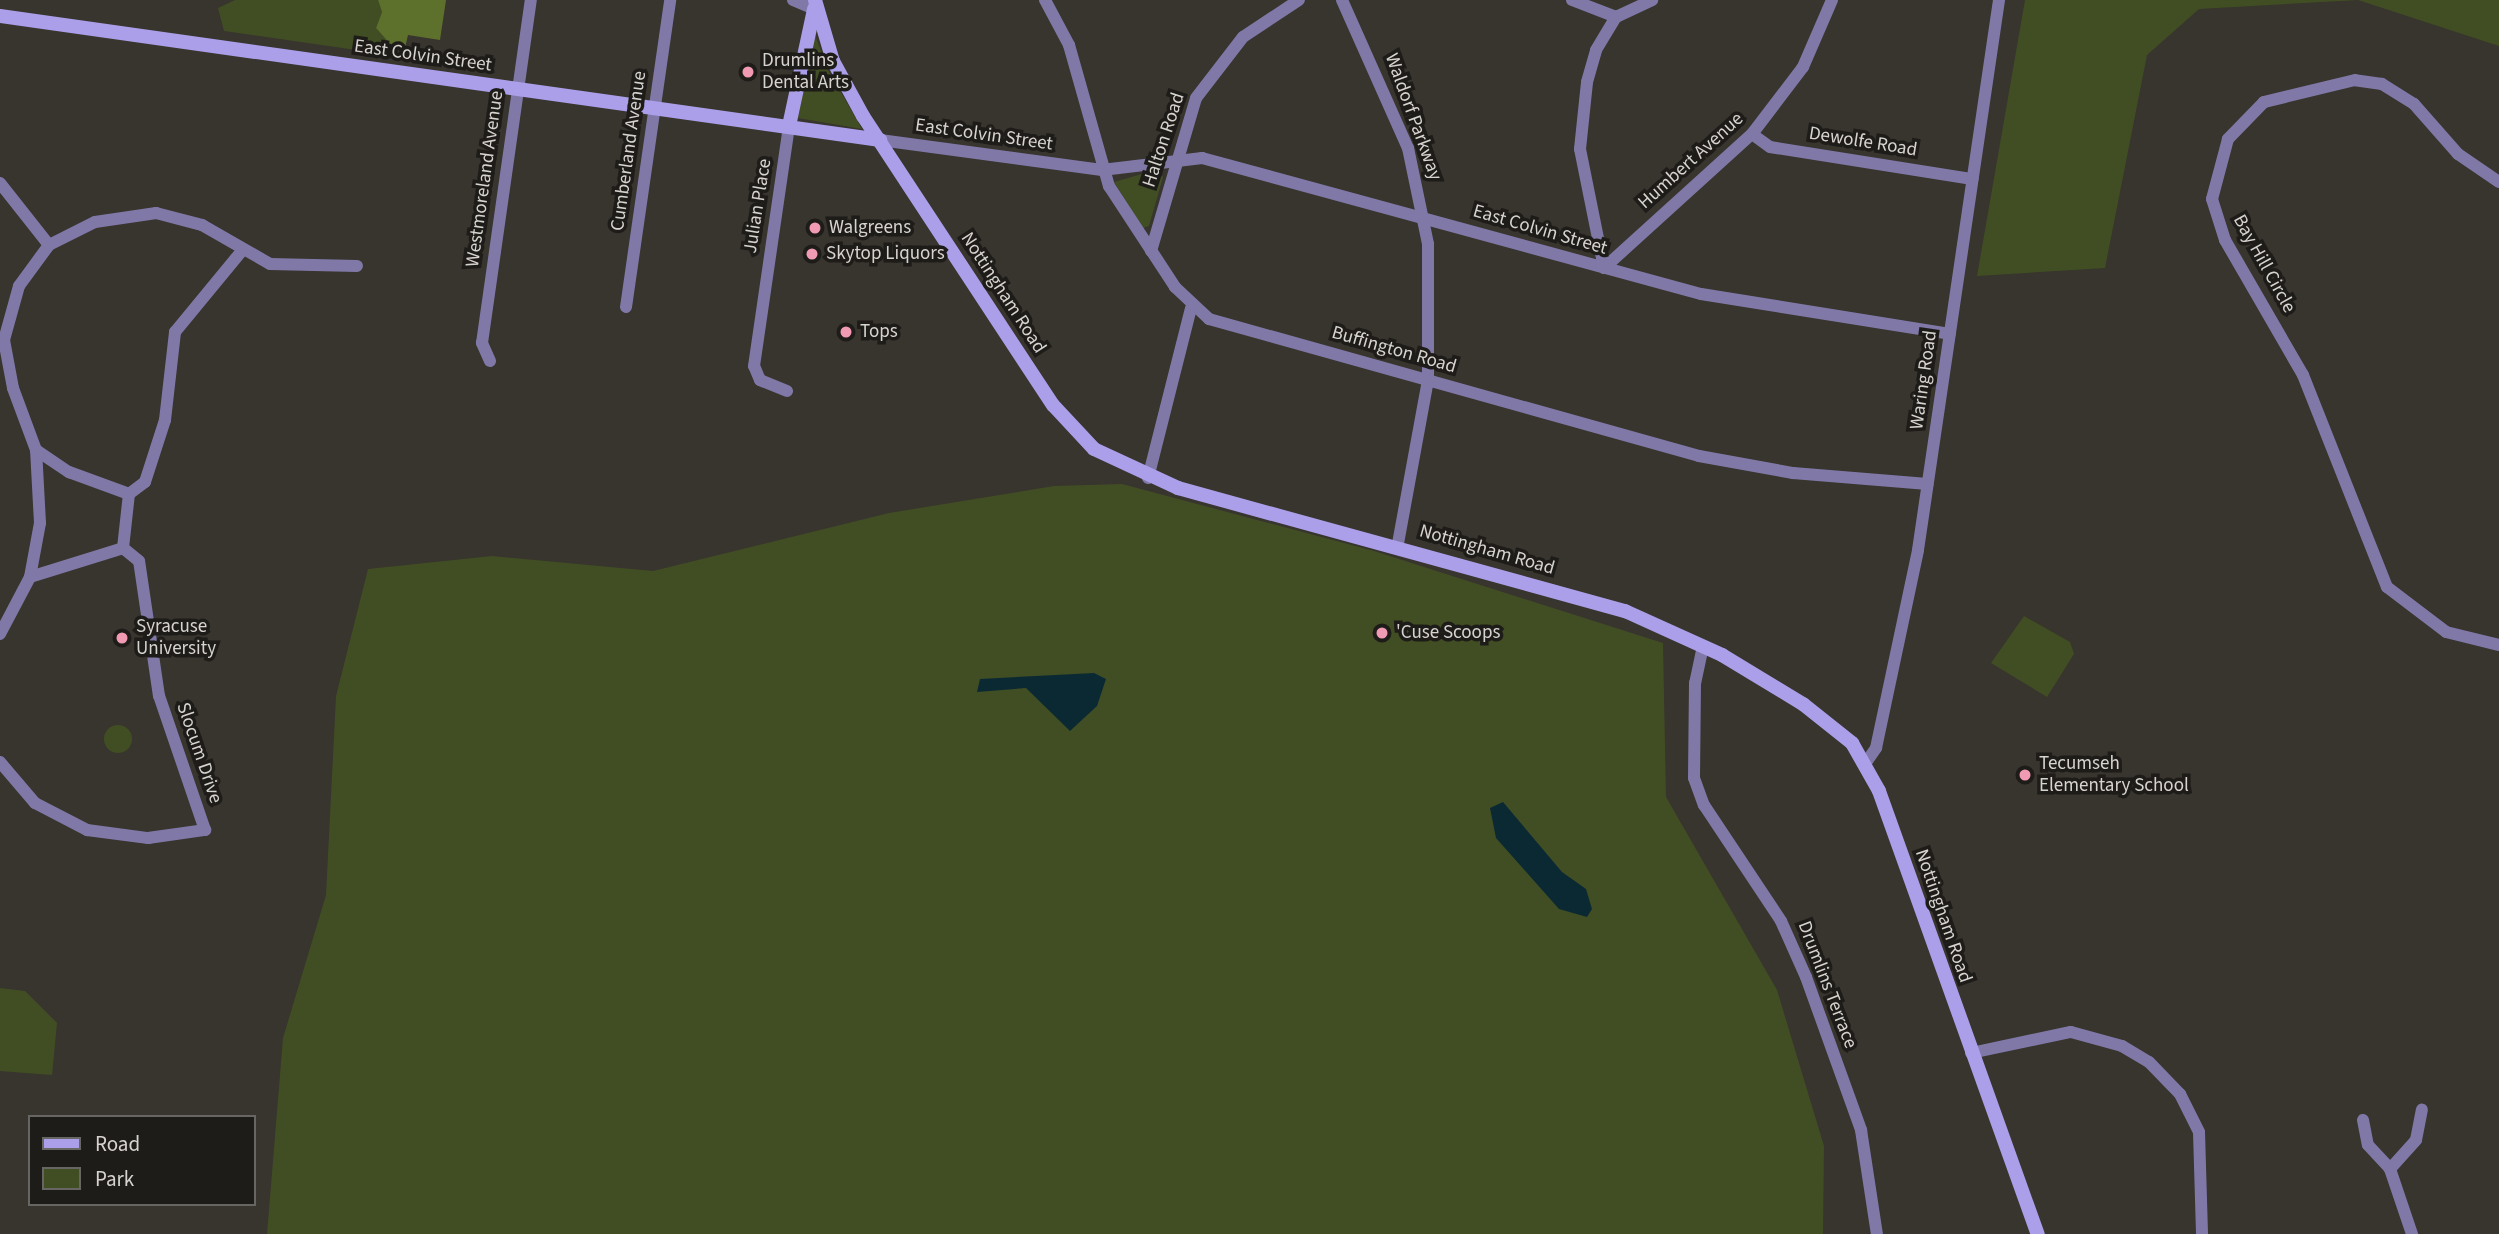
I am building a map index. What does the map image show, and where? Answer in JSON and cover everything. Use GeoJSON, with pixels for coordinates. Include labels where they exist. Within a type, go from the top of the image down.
{"type":"FeatureCollection","features":[{"type":"Feature","properties":{"kind":"street","name":"Westmoreland Avenue"},"geometry":{"type":"LineString","coordinates":[[490,361],[482,343],[531,0]]}},
{"type":"Feature","properties":{"kind":"street","name":"Cumberland Avenue"},"geometry":{"type":"LineString","coordinates":[[626,307],[670,0]]}},
{"type":"Feature","properties":{"kind":"street"},"geometry":{"type":"LineString","coordinates":[[793,0],[815,5]]}},
{"type":"Feature","properties":{"kind":"street","name":"Buffington Road"},"geometry":{"type":"LineString","coordinates":[[1045,0],[1074,58],[1102,170],[1151,251],[1191,308],[1209,319],[1751,467],[1928,484]]}},
{"type":"Feature","properties":{"kind":"street","name":"Halton Road"},"geometry":{"type":"LineString","coordinates":[[1151,251],[1175,161],[1196,98],[1214,68],[1243,37],[1298,0]]}},
{"type":"Feature","properties":{"kind":"street","name":"Waldorf Parkway"},"geometry":{"type":"LineString","coordinates":[[1342,0],[1392,105],[1425,217],[1428,380],[1398,544]]}},
{"type":"Feature","properties":{"kind":"street"},"geometry":{"type":"LineString","coordinates":[[1572,0],[1616,17]]}},
{"type":"Feature","properties":{"kind":"street"},"geometry":{"type":"LineString","coordinates":[[1605,268],[1583,181],[1580,135],[1596,50],[1616,17],[1652,0]]}},
{"type":"Feature","properties":{"kind":"street","name":"Humbert Avenue"},"geometry":{"type":"LineString","coordinates":[[1605,268],[1752,134],[1803,67],[1832,0]]}},
{"type":"Feature","properties":{"kind":"street","name":"Waring Road"},"geometry":{"type":"LineString","coordinates":[[1867,761],[1888,695],[1928,484],[2000,0]]}},
{"type":"Feature","properties":{"kind":"street","name":"Julian Place"},"geometry":{"type":"LineString","coordinates":[[787,391],[760,380],[754,366],[789,126],[815,5]]}},
{"type":"Feature","properties":{"kind":"street","name":"Nottingham Road"},"geometry":{"type":"LineString","coordinates":[[815,5],[837,69],[880,140],[1067,423],[1094,449],[1147,478],[1398,544],[1625,611],[1703,646],[1803,704],[1867,761],[2038,1234]]}},
{"type":"Feature","properties":{"kind":"street","name":"East Colvin Street"},"geometry":{"type":"LineString","coordinates":[[0,16],[1102,170],[1202,158],[1258,171],[1701,294],[1950,334]]}},
{"type":"Feature","properties":{"kind":"street","name":"Bay Hill Circle"},"geometry":{"type":"LineString","coordinates":[[2499,182],[2458,154],[2414,104],[2382,84],[2356,80],[2320,84],[2264,103],[2228,139],[2212,199],[2225,240],[2302,375],[2388,587],[2446,632],[2499,645]]}},
{"type":"Feature","properties":{"kind":"street","name":"Dewolfe Road"},"geometry":{"type":"LineString","coordinates":[[1752,134],[1770,146],[1972,179]]}},
{"type":"Feature","properties":{"kind":"street"},"geometry":{"type":"LineString","coordinates":[[0,183],[49,245]]}},
{"type":"Feature","properties":{"kind":"street"},"geometry":{"type":"LineString","coordinates":[[0,634],[30,577],[40,523],[36,450],[13,388],[4,340],[19,286],[49,245],[95,222],[156,213],[202,225],[241,252],[284,266],[357,266]]}},
{"type":"Feature","properties":{"kind":"street"},"geometry":{"type":"LineString","coordinates":[[30,577],[123,548],[129,494],[145,482],[159,445],[175,332],[241,252]]}},
{"type":"Feature","properties":{"kind":"street"},"geometry":{"type":"LineString","coordinates":[[1147,478],[1191,308]]}},
{"type":"Feature","properties":{"kind":"street"},"geometry":{"type":"LineString","coordinates":[[36,450],[69,472],[129,494]]}},
{"type":"Feature","properties":{"kind":"street","name":"Slocum Drive"},"geometry":{"type":"LineString","coordinates":[[0,762],[35,803],[86,830],[148,838],[205,830],[159,696],[139,561],[123,548]]}},
{"type":"Feature","properties":{"kind":"street","name":"Drumlins Terrace"},"geometry":{"type":"LineString","coordinates":[[1703,646],[1691,739],[1694,778],[1704,806],[1781,921],[1806,977],[1861,1130],[1877,1234]]}},
{"type":"Feature","properties":{"kind":"street"},"geometry":{"type":"LineString","coordinates":[[1971,1053],[2071,1032],[2122,1046],[2149,1062],[2180,1094],[2199,1132],[2202,1234]]}},
{"type":"Feature","properties":{"kind":"street"},"geometry":{"type":"LineString","coordinates":[[2390,1170],[2416,1140],[2422,1110]]}},
{"type":"Feature","properties":{"kind":"street"},"geometry":{"type":"LineString","coordinates":[[2363,1120],[2368,1145],[2390,1170],[2412,1234]]}},
{"type":"Feature","properties":{"kind":"green space"},"geometry":{"type":"Polygon","coordinates":[[[235,0],[378,0],[382,12],[376,28],[391,45],[391,55],[224,31],[218,8],[235,0]]]}},
{"type":"Feature","properties":{"kind":"green space"},"geometry":{"type":"Polygon","coordinates":[[[378,0],[446,0],[440,40],[408,35],[405,48],[391,45],[376,28],[382,12],[378,0]]]}},
{"type":"Feature","properties":{"kind":"green space"},"geometry":{"type":"Polygon","coordinates":[[[2025,0],[2358,0],[2199,9],[2147,55],[2105,268],[1977,276],[2025,0]]]}},
{"type":"Feature","properties":{"kind":"green space"},"geometry":{"type":"Polygon","coordinates":[[[2358,0],[2499,0],[2499,46],[2358,0]]]}},
{"type":"Feature","properties":{"kind":"green space"},"geometry":{"type":"Polygon","coordinates":[[[814,32],[828,70],[862,129],[798,118],[814,32]]]}},
{"type":"Feature","properties":{"kind":"green space"},"geometry":{"type":"Polygon","coordinates":[[[1156,170],[1163,177],[1149,226],[1143,228],[1114,182],[1156,170]]]}},
{"type":"Feature","properties":{"kind":"green space"},"geometry":{"type":"Polygon","coordinates":[[[1122,484],[1374,551],[1663,643],[1666,797],[1777,990],[1824,1146],[1823,1234],[267,1234],[283,1038],[326,895],[336,696],[368,569],[492,556],[653,571],[889,513],[1054,486],[1122,484]]]}},
{"type":"Feature","properties":{"kind":"green space"},"geometry":{"type":"Polygon","coordinates":[[[2024,616],[2070,642],[2074,654],[2047,697],[1991,663],[2024,616]]]}},
{"type":"Feature","properties":{"kind":"green space"},"geometry":{"type":"Polygon","coordinates":[[[118,725],[128,729],[132,739],[128,749],[118,753],[108,749],[104,739],[108,729],[118,725]]]}},
{"type":"Feature","properties":{"kind":"green space"},"geometry":{"type":"Polygon","coordinates":[[[0,988],[25,991],[57,1023],[52,1075],[0,1071],[0,988]]]}},
{"type":"Feature","properties":{"kind":"water"},"geometry":{"type":"Polygon","coordinates":[[[1094,673],[1106,679],[1097,706],[1070,731],[1026,688],[977,692],[980,679],[1094,673]]]}},
{"type":"Feature","properties":{"kind":"water"},"geometry":{"type":"Polygon","coordinates":[[[1503,802],[1562,872],[1586,889],[1592,909],[1587,917],[1559,909],[1496,838],[1490,808],[1503,802]]]}},
{"type":"Feature","properties":{"kind":"place","name":"Drumlins Dental Arts"},"geometry":{"type":"Point","coordinates":[748,72]}},
{"type":"Feature","properties":{"kind":"place","name":"Walgreens"},"geometry":{"type":"Point","coordinates":[815,228]}},
{"type":"Feature","properties":{"kind":"place","name":"Skytop Liquors"},"geometry":{"type":"Point","coordinates":[812,254]}},
{"type":"Feature","properties":{"kind":"place","name":"Tops"},"geometry":{"type":"Point","coordinates":[846,332]}},
{"type":"Feature","properties":{"kind":"place","name":"'Cuse Scoops"},"geometry":{"type":"Point","coordinates":[1382,633]}},
{"type":"Feature","properties":{"kind":"place","name":"Syracuse University"},"geometry":{"type":"Point","coordinates":[122,638]}},
{"type":"Feature","properties":{"kind":"place","name":"Tecumseh Elementary School"},"geometry":{"type":"Point","coordinates":[2025,775]}}]}
